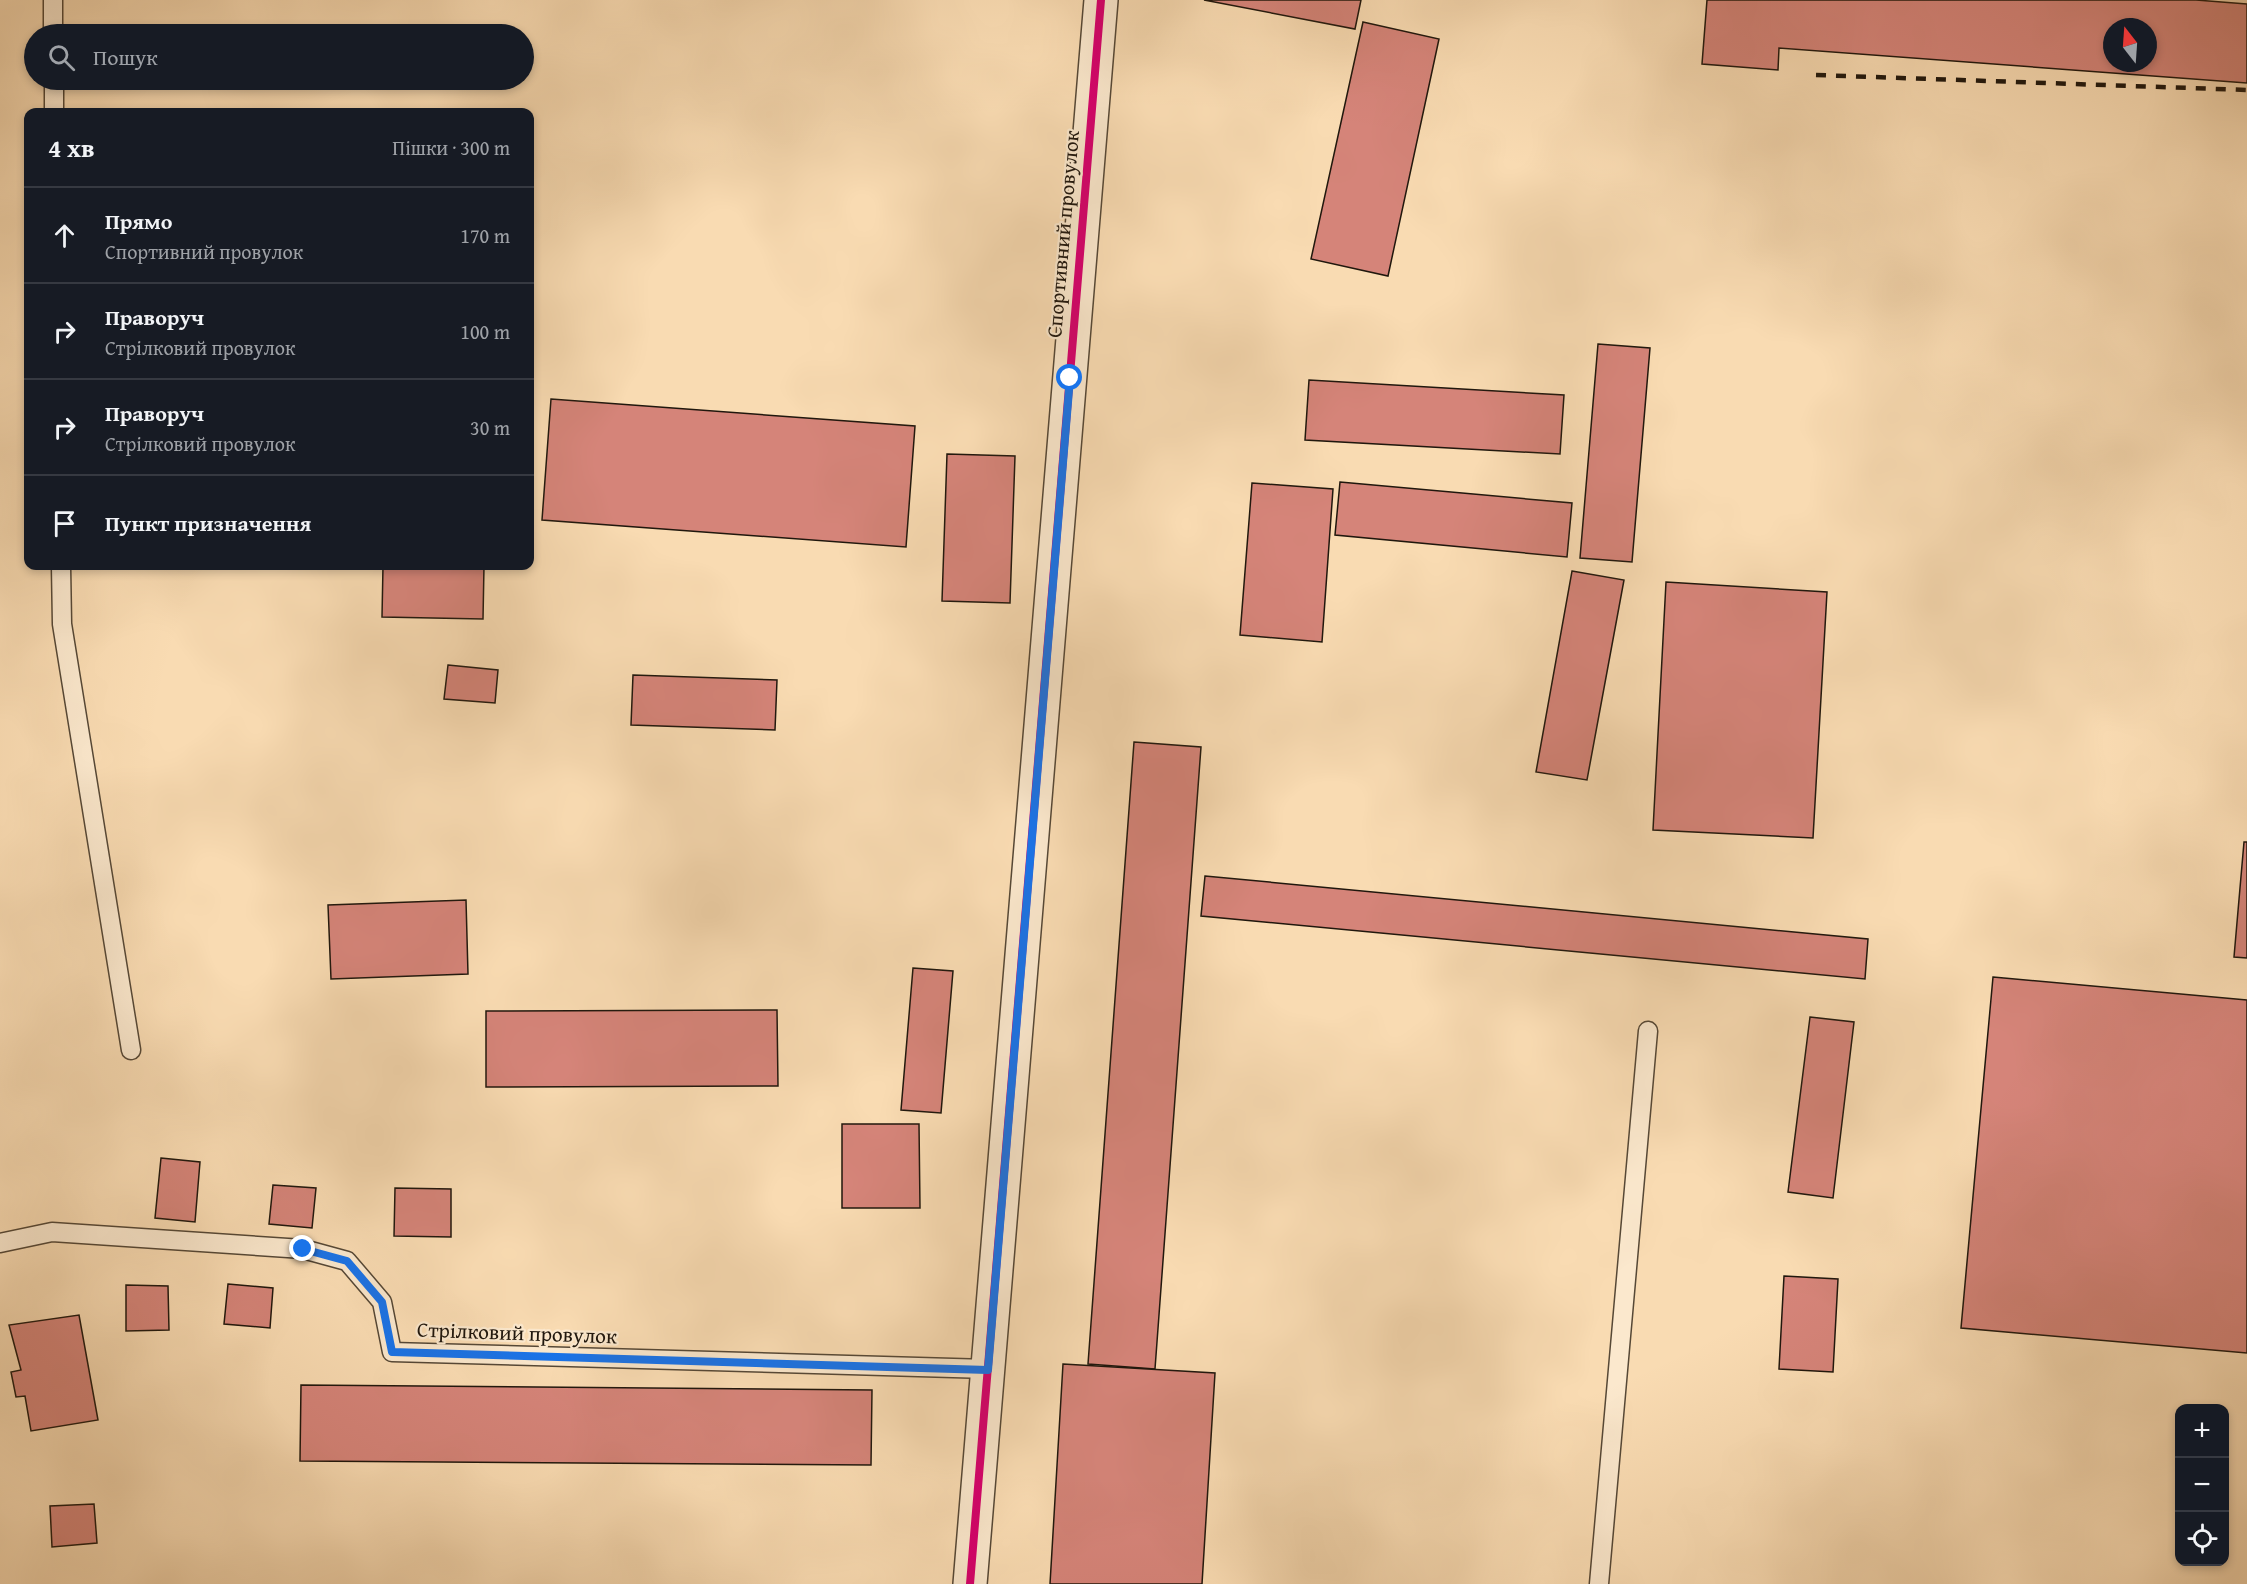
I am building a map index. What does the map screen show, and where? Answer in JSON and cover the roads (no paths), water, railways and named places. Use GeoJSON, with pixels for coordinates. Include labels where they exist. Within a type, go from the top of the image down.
{"type":"FeatureCollection","features":[{"type":"Feature","properties":{"kind":"street","name":"Спортивний провулок"},"geometry":{"type":"LineString","coordinates":[[970,1584],[1101,0]]}},
{"type":"Feature","properties":{"kind":"lane"},"geometry":{"type":"LineString","coordinates":[[53,0],[53,24]]}},
{"type":"Feature","properties":{"kind":"lane"},"geometry":{"type":"LineString","coordinates":[[54,90],[54,108]]}},
{"type":"Feature","properties":{"kind":"lane"},"geometry":{"type":"LineString","coordinates":[[61,570],[62,624],[131,1050]]}},
{"type":"Feature","properties":{"kind":"lane"},"geometry":{"type":"LineString","coordinates":[[1599,1584],[1648,1031]]}},
{"type":"Feature","properties":{"kind":"lane","name":"Стрілковий провулок"},"geometry":{"type":"LineString","coordinates":[[0,1244],[52,1232],[303,1249],[347,1261],[382,1302],[392,1352],[988,1370]]}},
{"type":"Feature","properties":{"kind":"railway"},"geometry":{"type":"LineString","coordinates":[[1816,75],[2247,90]]}}]}
